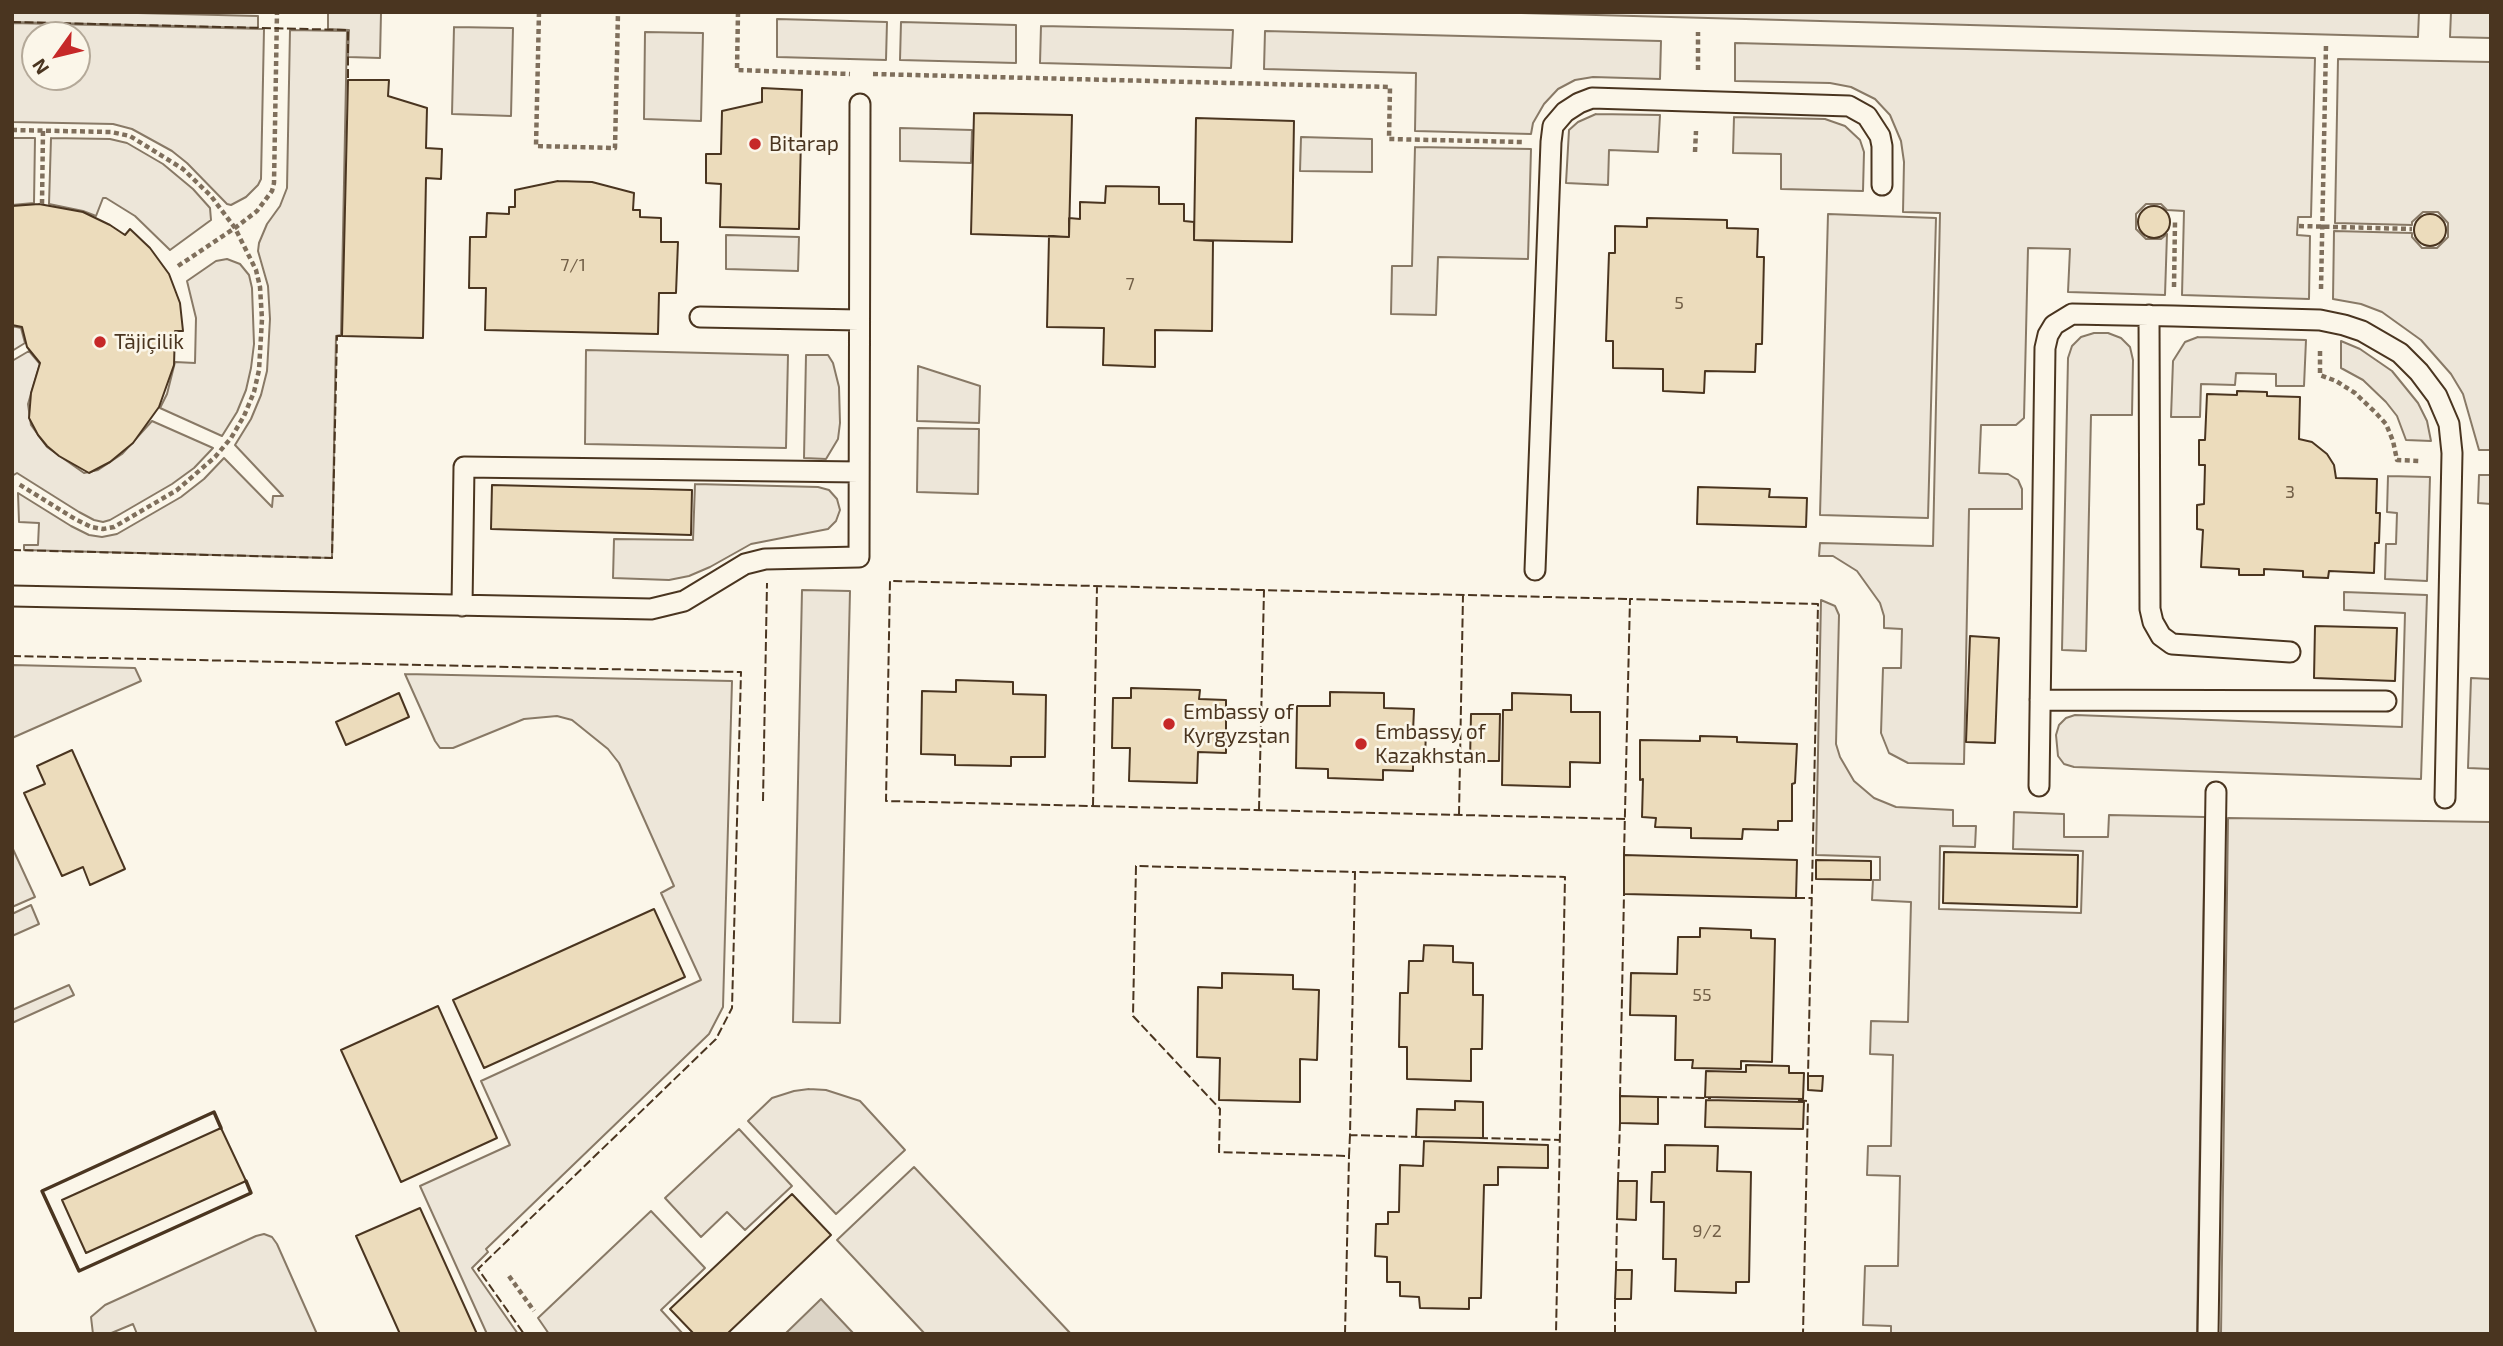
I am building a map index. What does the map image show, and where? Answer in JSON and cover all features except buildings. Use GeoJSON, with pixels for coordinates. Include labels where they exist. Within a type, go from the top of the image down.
{"type":"FeatureCollection","features":[{"type":"Feature","properties":{"kind":"lane"},"geometry":{"type":"LineString","coordinates":[[1535,570],[1551,142],[1553,126],[1565,112],[1592,98],[1841,105],[1858,109],[1874,125],[1880,136],[1882,185]]}},
{"type":"Feature","properties":{"kind":"lane"},"geometry":{"type":"LineString","coordinates":[[12,596],[651,609],[684,601],[745,564],[765,559],[859,556],[860,104]]}},
{"type":"Feature","properties":{"kind":"lane"},"geometry":{"type":"LineString","coordinates":[[2039,786],[2045,361],[2048,335],[2054,325],[2072,314],[2320,320],[2362,331],[2400,353],[2437,396],[2449,424],[2452,462],[2445,798]]}},
{"type":"Feature","properties":{"kind":"lane"},"geometry":{"type":"LineString","coordinates":[[2149,315],[2150,609],[2153,622],[2161,636],[2172,644],[2290,652]]}},
{"type":"Feature","properties":{"kind":"lane"},"geometry":{"type":"LineString","coordinates":[[700,317],[859,320]]}},
{"type":"Feature","properties":{"kind":"lane"},"geometry":{"type":"LineString","coordinates":[[463,606],[464,467],[859,472]]}},
{"type":"Feature","properties":{"kind":"lane"},"geometry":{"type":"LineString","coordinates":[[2040,700],[2386,701]]}},
{"type":"Feature","properties":{"kind":"lane"},"geometry":{"type":"LineString","coordinates":[[2208,1334],[2216,792]]}},
{"type":"Feature","properties":{"kind":"path"},"geometry":{"type":"LineString","coordinates":[[178,266],[235,228],[267,198],[274,183],[277,12]]}},
{"type":"Feature","properties":{"kind":"path"},"geometry":{"type":"LineString","coordinates":[[539,12],[536,146],[615,148],[618,12]]}},
{"type":"Feature","properties":{"kind":"path"},"geometry":{"type":"LineString","coordinates":[[738,12],[737,70],[1390,87],[1389,139],[1551,142]]}},
{"type":"Feature","properties":{"kind":"path"},"geometry":{"type":"LineString","coordinates":[[2326,45],[2320,375],[2355,393],[2386,424],[2397,460]]}},
{"type":"Feature","properties":{"kind":"path"},"geometry":{"type":"LineString","coordinates":[[12,130],[111,132],[138,140],[183,169],[211,197],[235,228],[256,270],[262,319],[259,370],[244,416],[215,457],[177,490],[109,529],[91,527],[75,519],[17,483]]}},
{"type":"Feature","properties":{"kind":"path"},"geometry":{"type":"LineString","coordinates":[[42,204],[43,130]]}},
{"type":"Feature","properties":{"kind":"path"},"geometry":{"type":"LineString","coordinates":[[2174,316],[2175,222]]}},
{"type":"Feature","properties":{"kind":"path"},"geometry":{"type":"LineString","coordinates":[[2300,226],[2412,229]]}},
{"type":"Feature","properties":{"kind":"path"},"geometry":{"type":"LineString","coordinates":[[509,1276],[534,1311]]}},
{"type":"Feature","properties":{"kind":"shaded area"},"geometry":{"type":"Polygon","coordinates":[[[12,12],[98,12],[258,16],[258,28],[91,24],[91,21],[12,22],[12,12]]]}},
{"type":"Feature","properties":{"kind":"shaded area"},"geometry":{"type":"Polygon","coordinates":[[[328,12],[381,13],[380,58],[348,57],[349,30],[328,29],[328,12]]]}},
{"type":"Feature","properties":{"kind":"shaded area"},"geometry":{"type":"Polygon","coordinates":[[[1484,12],[2419,12],[2418,37],[1484,12]]]}},
{"type":"Feature","properties":{"kind":"shaded area"},"geometry":{"type":"Polygon","coordinates":[[[2451,12],[2491,12],[2491,38],[2450,37],[2451,12]]]}},
{"type":"Feature","properties":{"kind":"shaded area"},"geometry":{"type":"Polygon","coordinates":[[[777,19],[887,22],[886,60],[777,57],[777,19]]]}},
{"type":"Feature","properties":{"kind":"shaded area"},"geometry":{"type":"Polygon","coordinates":[[[901,22],[1016,25],[1016,63],[900,60],[901,22]]]}},
{"type":"Feature","properties":{"kind":"shaded area"},"geometry":{"type":"Polygon","coordinates":[[[12,23],[21,23],[21,91],[91,91],[91,25],[264,29],[261,179],[246,197],[231,205],[227,204],[172,151],[132,129],[113,124],[12,122],[12,23]]]}},
{"type":"Feature","properties":{"kind":"shaded area"},"geometry":{"type":"Polygon","coordinates":[[[1041,26],[1233,30],[1231,68],[1040,63],[1041,26]]]}},
{"type":"Feature","properties":{"kind":"shaded area"},"geometry":{"type":"Polygon","coordinates":[[[454,27],[513,28],[511,116],[452,114],[454,27]]]}},
{"type":"Feature","properties":{"kind":"shaded area"},"geometry":{"type":"Polygon","coordinates":[[[290,30],[347,31],[341,335],[336,336],[332,558],[24,550],[24,545],[38,545],[39,523],[19,522],[18,493],[71,526],[89,535],[102,537],[117,534],[181,497],[204,479],[224,458],[272,507],[273,496],[283,496],[235,445],[251,419],[267,371],[270,319],[268,286],[258,251],[267,224],[280,206],[287,188],[290,30]]]}},
{"type":"Feature","properties":{"kind":"shaded area"},"geometry":{"type":"Polygon","coordinates":[[[1265,31],[1661,41],[1660,79],[1593,77],[1575,80],[1558,89],[1544,104],[1533,123],[1531,134],[1415,131],[1416,73],[1264,69],[1265,31]]]}},
{"type":"Feature","properties":{"kind":"shaded area"},"geometry":{"type":"Polygon","coordinates":[[[645,32],[703,33],[701,121],[644,119],[645,32]]]}},
{"type":"Feature","properties":{"kind":"shaded area"},"geometry":{"type":"Polygon","coordinates":[[[1735,43],[2315,58],[2311,217],[2298,217],[2297,235],[2310,236],[2309,299],[2182,295],[2184,211],[2167,210],[2161,204],[2146,204],[2136,214],[2136,229],[2146,239],[2161,239],[2167,234],[2165,295],[2068,292],[2070,249],[2028,248],[2024,418],[2016,425],[1981,425],[1979,473],[2008,474],[2018,480],[2022,489],[2022,509],[1969,509],[1964,764],[1908,763],[1889,753],[1881,733],[1883,668],[1901,668],[1902,629],[1884,628],[1880,603],[1857,571],[1833,556],[1819,556],[1820,543],[1933,546],[1940,213],[1903,212],[1904,162],[1901,141],[1890,115],[1875,99],[1851,87],[1830,83],[1735,81],[1735,43]]]}},
{"type":"Feature","properties":{"kind":"shaded area"},"geometry":{"type":"Polygon","coordinates":[[[2338,59],[2491,62],[2491,450],[2479,450],[2463,394],[2451,374],[2421,340],[2382,312],[2361,304],[2333,299],[2334,231],[2412,233],[2412,237],[2422,248],[2437,248],[2448,237],[2448,223],[2438,212],[2423,212],[2412,225],[2335,223],[2338,59]]]}},
{"type":"Feature","properties":{"kind":"shaded area"},"geometry":{"type":"Polygon","coordinates":[[[1596,114],[1660,115],[1658,152],[1609,150],[1608,185],[1566,183],[1569,130],[1578,122],[1596,114]]]}},
{"type":"Feature","properties":{"kind":"shaded area"},"geometry":{"type":"Polygon","coordinates":[[[1734,117],[1825,119],[1845,126],[1860,140],[1864,152],[1863,191],[1781,189],[1781,154],[1733,153],[1734,117]]]}},
{"type":"Feature","properties":{"kind":"shaded area"},"geometry":{"type":"Polygon","coordinates":[[[900,128],[972,130],[971,163],[900,161],[900,128]]]}},
{"type":"Feature","properties":{"kind":"shaded area"},"geometry":{"type":"Polygon","coordinates":[[[1301,137],[1372,139],[1372,172],[1300,171],[1301,137]]]}},
{"type":"Feature","properties":{"kind":"shaded area"},"geometry":{"type":"Polygon","coordinates":[[[12,138],[35,138],[34,203],[12,205],[12,138]]]}},
{"type":"Feature","properties":{"kind":"shaded area"},"geometry":{"type":"Polygon","coordinates":[[[51,138],[110,139],[127,143],[163,164],[193,189],[210,208],[211,220],[170,250],[135,216],[106,198],[103,198],[96,216],[49,204],[51,138]]]}},
{"type":"Feature","properties":{"kind":"shaded area"},"geometry":{"type":"Polygon","coordinates":[[[1415,147],[1531,149],[1528,259],[1438,257],[1436,315],[1391,314],[1392,266],[1412,266],[1415,147]]]}},
{"type":"Feature","properties":{"kind":"shaded area"},"geometry":{"type":"Polygon","coordinates":[[[1828,214],[1936,218],[1928,518],[1820,515],[1828,214]]]}},
{"type":"Feature","properties":{"kind":"shaded area"},"geometry":{"type":"Polygon","coordinates":[[[726,235],[799,237],[798,271],[726,269],[726,235]]]}},
{"type":"Feature","properties":{"kind":"shaded area"},"geometry":{"type":"Polygon","coordinates":[[[227,259],[240,264],[249,275],[254,344],[246,390],[237,412],[222,436],[160,408],[167,394],[175,362],[195,363],[196,318],[187,281],[216,261],[227,259]]]}},
{"type":"Feature","properties":{"kind":"shaded area"},"geometry":{"type":"Polygon","coordinates":[[[12,326],[21,328],[25,343],[12,351],[12,326]]]}},
{"type":"Feature","properties":{"kind":"shaded area"},"geometry":{"type":"Polygon","coordinates":[[[2108,333],[2121,338],[2130,347],[2133,360],[2132,415],[2091,415],[2086,651],[2062,650],[2068,358],[2072,346],[2081,337],[2108,333]]]}},
{"type":"Feature","properties":{"kind":"shaded area"},"geometry":{"type":"Polygon","coordinates":[[[2198,337],[2306,340],[2304,386],[2276,386],[2276,374],[2236,373],[2235,385],[2201,384],[2200,417],[2171,417],[2173,361],[2185,342],[2198,337]]]}},
{"type":"Feature","properties":{"kind":"shaded area"},"geometry":{"type":"Polygon","coordinates":[[[2341,341],[2360,349],[2392,371],[2418,403],[2427,421],[2431,441],[2406,440],[2397,416],[2386,402],[2363,380],[2341,368],[2341,341]]]}},
{"type":"Feature","properties":{"kind":"shaded area"},"geometry":{"type":"Polygon","coordinates":[[[586,350],[788,355],[786,448],[585,444],[586,350]]]}},
{"type":"Feature","properties":{"kind":"shaded area"},"geometry":{"type":"Polygon","coordinates":[[[29,351],[40,364],[28,404],[31,425],[47,447],[84,473],[98,470],[122,454],[152,421],[213,448],[194,468],[172,484],[110,520],[94,520],[17,473],[12,476],[12,361],[29,351]]]}},
{"type":"Feature","properties":{"kind":"shaded area"},"geometry":{"type":"Polygon","coordinates":[[[806,355],[828,355],[833,363],[839,387],[838,439],[826,459],[804,458],[806,355]]]}},
{"type":"Feature","properties":{"kind":"shaded area"},"geometry":{"type":"Polygon","coordinates":[[[918,366],[980,386],[979,423],[917,421],[918,366]]]}},
{"type":"Feature","properties":{"kind":"shaded area"},"geometry":{"type":"Polygon","coordinates":[[[918,428],[979,429],[978,494],[917,492],[918,428]]]}},
{"type":"Feature","properties":{"kind":"shaded area"},"geometry":{"type":"Polygon","coordinates":[[[2479,475],[2491,475],[2491,504],[2478,503],[2479,475]]]}},
{"type":"Feature","properties":{"kind":"shaded area"},"geometry":{"type":"Polygon","coordinates":[[[2388,476],[2430,477],[2427,581],[2385,579],[2386,544],[2396,544],[2397,513],[2387,512],[2388,476]]]}},
{"type":"Feature","properties":{"kind":"shaded area"},"geometry":{"type":"Polygon","coordinates":[[[695,484],[818,487],[829,490],[837,499],[840,510],[836,521],[828,529],[751,544],[689,576],[669,580],[613,578],[614,539],[693,540],[695,484]]]}},
{"type":"Feature","properties":{"kind":"shaded area"},"geometry":{"type":"Polygon","coordinates":[[[802,590],[850,591],[840,1023],[793,1022],[802,590]]]}},
{"type":"Feature","properties":{"kind":"shaded area"},"geometry":{"type":"Polygon","coordinates":[[[2344,592],[2427,595],[2421,779],[2074,767],[2064,764],[2058,756],[2056,735],[2059,725],[2066,718],[2075,715],[2402,727],[2405,613],[2344,610],[2344,592]]]}},
{"type":"Feature","properties":{"kind":"shaded area"},"geometry":{"type":"Polygon","coordinates":[[[1821,600],[1835,606],[1839,615],[1836,744],[1854,781],[1874,798],[1896,807],[1953,810],[1953,826],[1976,826],[1975,847],[1940,846],[1939,909],[2081,913],[2083,851],[2013,849],[2014,812],[2064,814],[2064,837],[2108,837],[2109,815],[2205,817],[2197,1334],[1891,1334],[1891,1326],[1863,1325],[1865,1266],[1898,1266],[1900,1176],[1867,1175],[1868,1146],[1891,1146],[1893,1055],[1870,1054],[1871,1021],[1908,1022],[1911,902],[1872,900],[1873,880],[1880,880],[1880,857],[1816,855],[1821,600]]]}},
{"type":"Feature","properties":{"kind":"shaded area"},"geometry":{"type":"Polygon","coordinates":[[[12,665],[135,668],[141,681],[12,738],[12,665]]]}},
{"type":"Feature","properties":{"kind":"shaded area"},"geometry":{"type":"Polygon","coordinates":[[[405,674],[732,681],[723,1007],[709,1034],[486,1249],[488,1252],[472,1268],[518,1334],[487,1334],[420,1186],[510,1145],[481,1081],[701,980],[661,893],[674,886],[619,763],[608,749],[572,720],[557,716],[524,719],[453,748],[440,748],[405,674]]]}},
{"type":"Feature","properties":{"kind":"shaded area"},"geometry":{"type":"Polygon","coordinates":[[[2471,678],[2491,679],[2491,769],[2468,768],[2471,678]]]}},
{"type":"Feature","properties":{"kind":"shaded area"},"geometry":{"type":"Polygon","coordinates":[[[2228,818],[2491,822],[2491,1334],[2221,1334],[2228,818]]]}},
{"type":"Feature","properties":{"kind":"shaded area"},"geometry":{"type":"Polygon","coordinates":[[[12,847],[35,897],[12,907],[12,847]]]}},
{"type":"Feature","properties":{"kind":"shaded area"},"geometry":{"type":"Polygon","coordinates":[[[31,905],[39,924],[12,936],[12,914],[31,905]]]}},
{"type":"Feature","properties":{"kind":"shaded area"},"geometry":{"type":"Polygon","coordinates":[[[69,985],[74,995],[12,1023],[12,1010],[69,985]]]}},
{"type":"Feature","properties":{"kind":"shaded area"},"geometry":{"type":"Polygon","coordinates":[[[809,1089],[826,1090],[860,1101],[905,1150],[836,1214],[748,1121],[772,1098],[809,1089]]]}},
{"type":"Feature","properties":{"kind":"shaded area"},"geometry":{"type":"Polygon","coordinates":[[[739,1129],[792,1186],[745,1230],[727,1212],[701,1237],[665,1198],[739,1129]]]}},
{"type":"Feature","properties":{"kind":"shaded area"},"geometry":{"type":"Polygon","coordinates":[[[914,1167],[1071,1334],[925,1334],[837,1240],[914,1167]]]}},
{"type":"Feature","properties":{"kind":"shaded area"},"geometry":{"type":"Polygon","coordinates":[[[651,1211],[705,1268],[661,1310],[683,1334],[549,1334],[538,1318],[651,1211]]]}},
{"type":"Feature","properties":{"kind":"shaded area"},"geometry":{"type":"Polygon","coordinates":[[[264,1234],[272,1237],[277,1244],[317,1334],[137,1334],[133,1324],[109,1334],[93,1334],[91,1317],[105,1305],[264,1234]]]}},
{"type":"Feature","properties":{"kind":"shaded area"},"geometry":{"type":"Polygon","coordinates":[[[821,1299],[854,1334],[785,1334],[821,1299]]]}},
{"type":"Feature","properties":{"kind":"fence"},"geometry":{"type":"LineString","coordinates":[[12,22],[348,30],[348,80]]}},
{"type":"Feature","properties":{"kind":"fence"},"geometry":{"type":"LineString","coordinates":[[12,550],[332,558],[337,336],[342,336]]}},
{"type":"Feature","properties":{"kind":"fence"},"geometry":{"type":"LineString","coordinates":[[1625,819],[886,801],[890,581],[1630,599]]}},
{"type":"Feature","properties":{"kind":"fence"},"geometry":{"type":"LineString","coordinates":[[763,801],[767,583]]}},
{"type":"Feature","properties":{"kind":"fence"},"geometry":{"type":"LineString","coordinates":[[1093,806],[1097,586]]}},
{"type":"Feature","properties":{"kind":"fence"},"geometry":{"type":"LineString","coordinates":[[1259,810],[1264,590]]}},
{"type":"Feature","properties":{"kind":"fence"},"geometry":{"type":"LineString","coordinates":[[1459,815],[1463,595]]}},
{"type":"Feature","properties":{"kind":"fence"},"geometry":{"type":"LineString","coordinates":[[1624,855],[1630,599],[1818,604],[1808,1076]]}},
{"type":"Feature","properties":{"kind":"fence"},"geometry":{"type":"LineString","coordinates":[[12,656],[741,672],[732,1008],[716,1039],[478,1269],[524,1334]]}},
{"type":"Feature","properties":{"kind":"fence"},"geometry":{"type":"LineString","coordinates":[[1350,1135],[1349,1156],[1219,1152],[1220,1109],[1133,1016],[1136,866],[1355,872]]}},
{"type":"Feature","properties":{"kind":"fence"},"geometry":{"type":"LineString","coordinates":[[1420,1137],[1350,1135],[1355,872],[1565,877],[1556,1334]]}},
{"type":"Feature","properties":{"kind":"fence"},"geometry":{"type":"LineString","coordinates":[[1620,1096],[1624,894]]}},
{"type":"Feature","properties":{"kind":"fence"},"geometry":{"type":"LineString","coordinates":[[1796,898],[1812,898]]}},
{"type":"Feature","properties":{"kind":"fence"},"geometry":{"type":"LineString","coordinates":[[1658,1097],[1711,1098]]}},
{"type":"Feature","properties":{"kind":"fence"},"geometry":{"type":"LineString","coordinates":[[1798,1100],[1808,1101],[1803,1334]]}},
{"type":"Feature","properties":{"kind":"fence"},"geometry":{"type":"LineString","coordinates":[[1618,1181],[1620,1123]]}},
{"type":"Feature","properties":{"kind":"fence"},"geometry":{"type":"LineString","coordinates":[[1479,1138],[1560,1140]]}},
{"type":"Feature","properties":{"kind":"fence"},"geometry":{"type":"LineString","coordinates":[[1345,1334],[1349,1156]]}},
{"type":"Feature","properties":{"kind":"fence"},"geometry":{"type":"LineString","coordinates":[[1616,1270],[1617,1219]]}},
{"type":"Feature","properties":{"kind":"fence"},"geometry":{"type":"LineString","coordinates":[[1615,1299],[1615,1334]]}},
{"type":"Feature","properties":{"kind":"wall"},"geometry":{"type":"LineString","coordinates":[[221,1128],[214,1112],[42,1191],[79,1271],[251,1193],[246,1181]]}},
{"type":"Feature","properties":{"kind":"place","name":"Bitarap"},"geometry":{"type":"Point","coordinates":[755,144]}},
{"type":"Feature","properties":{"kind":"place","name":"Täjiçilik"},"geometry":{"type":"Point","coordinates":[100,342]}},
{"type":"Feature","properties":{"kind":"place","name":"Embassy of Kyrgyzstan"},"geometry":{"type":"Point","coordinates":[1169,724]}},
{"type":"Feature","properties":{"kind":"place","name":"Embassy of Kazakhstan"},"geometry":{"type":"Point","coordinates":[1361,744]}}]}
